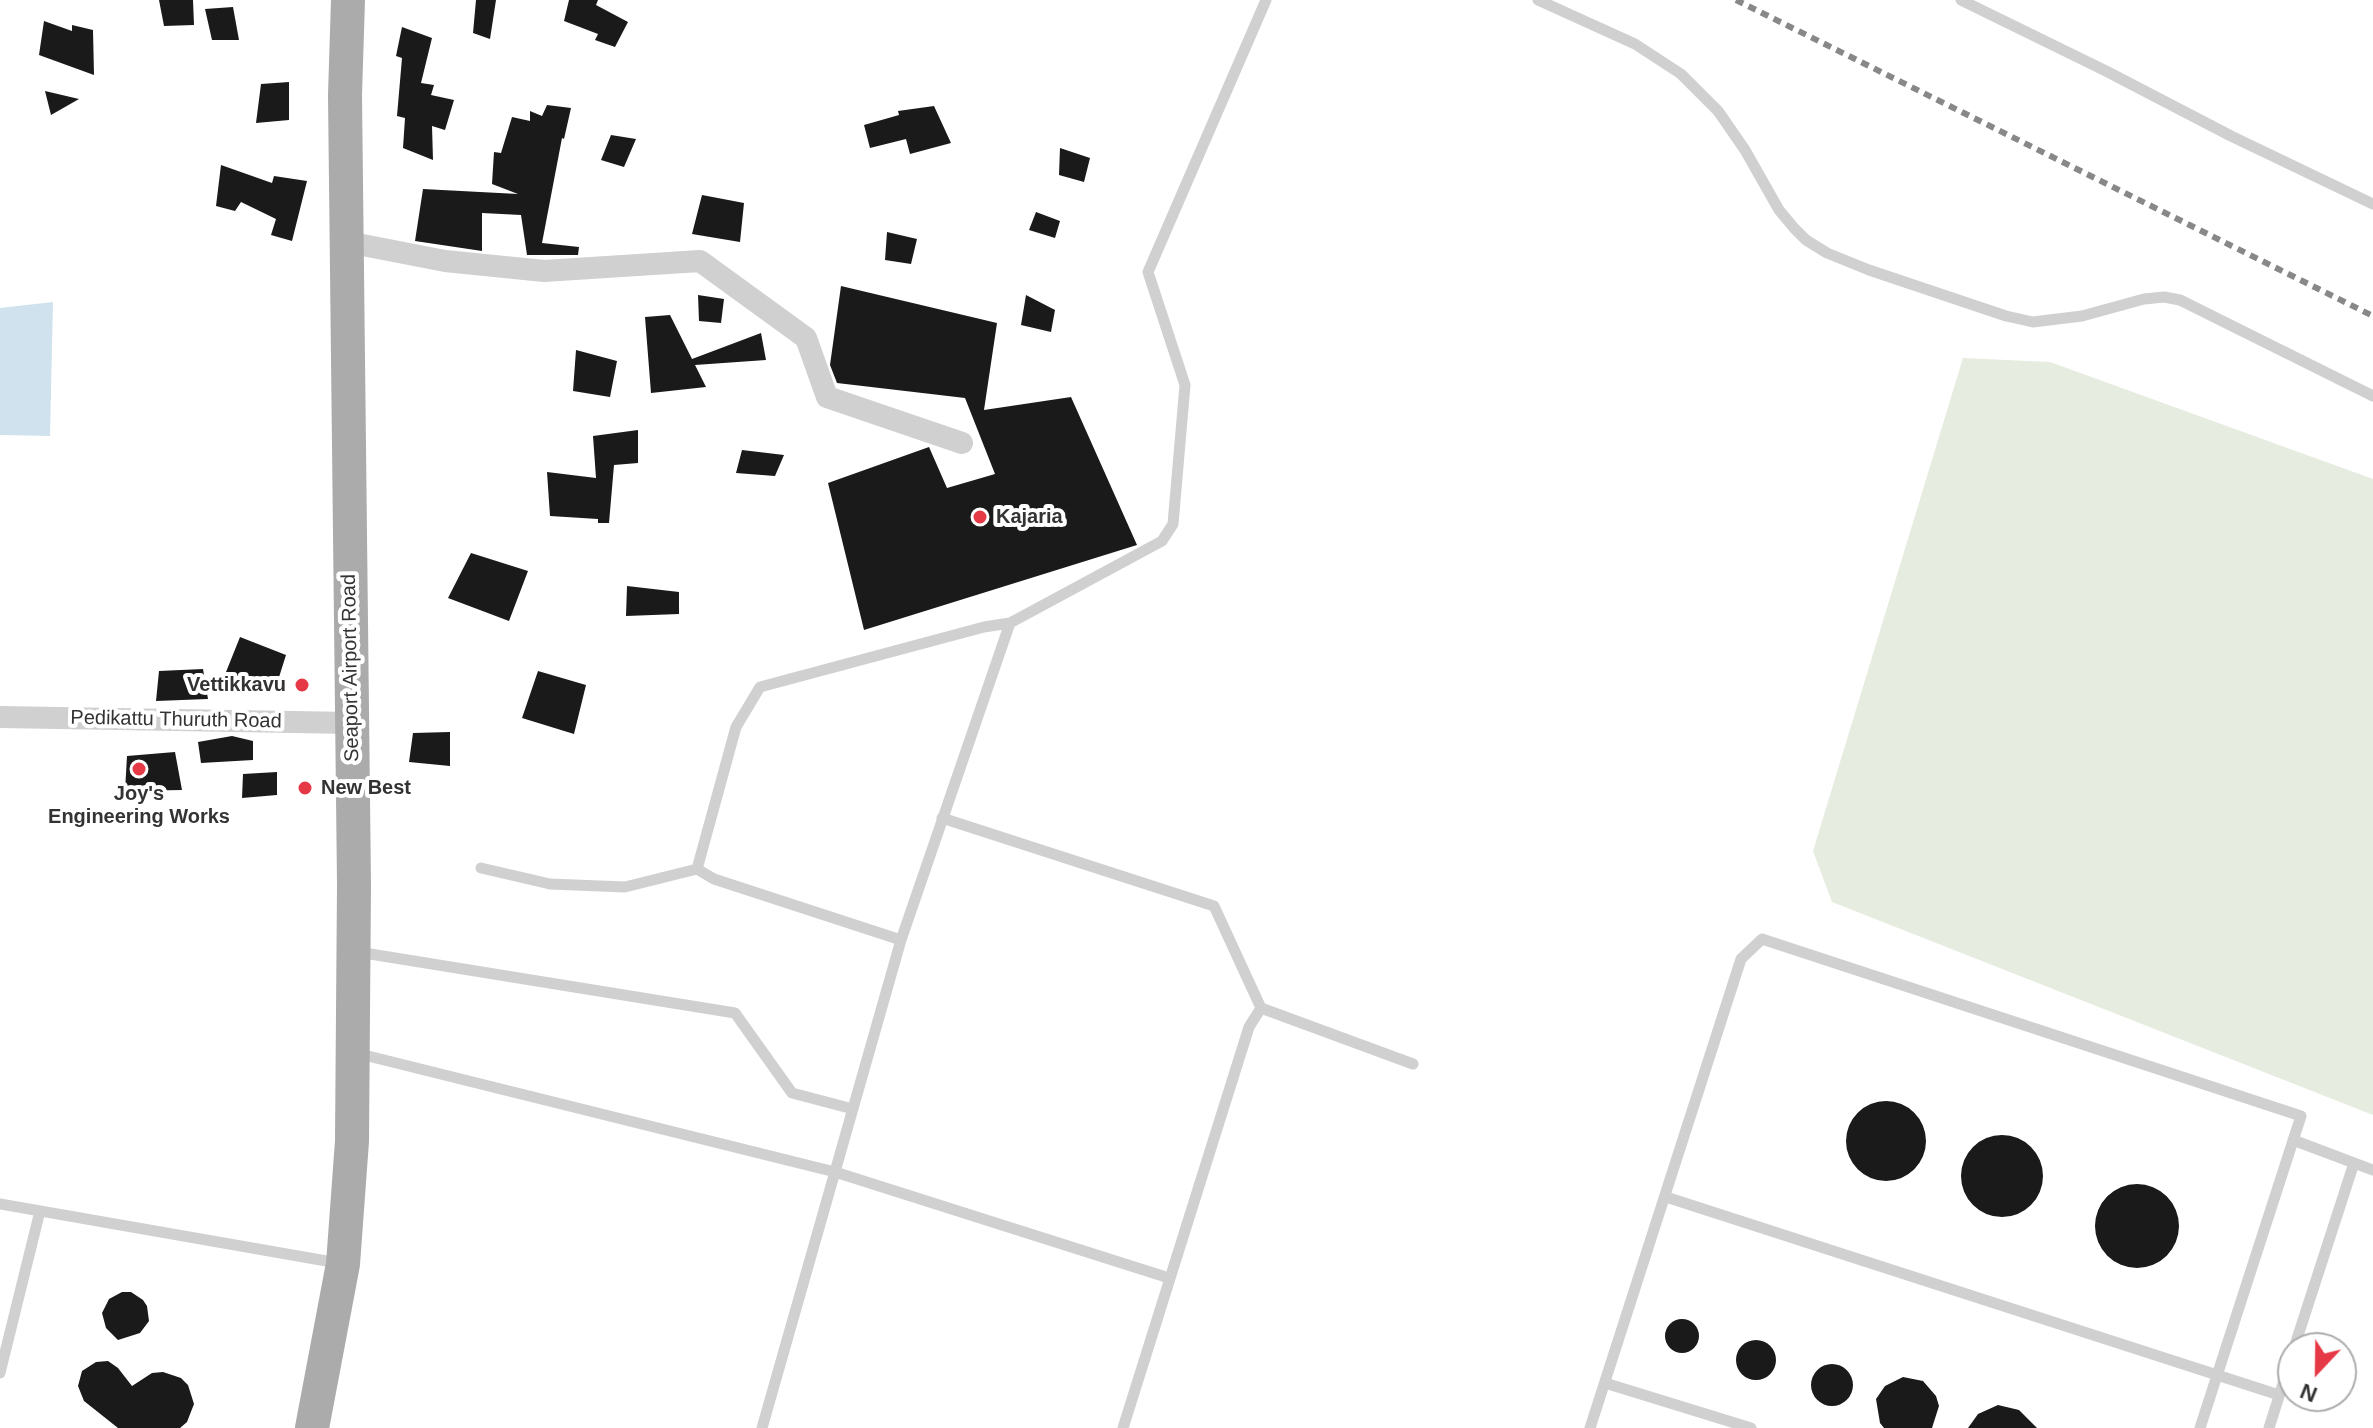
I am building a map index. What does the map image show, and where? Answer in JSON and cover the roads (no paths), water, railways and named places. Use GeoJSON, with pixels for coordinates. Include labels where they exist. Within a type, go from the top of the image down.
{"type":"FeatureCollection","features":[{"type":"Feature","properties":{"kind":"main road","name":"Seaport Airport Road"},"geometry":{"type":"LineString","coordinates":[[312,1428],[343,1264],[352,1141],[352,723],[345,95],[348,0]]}},
{"type":"Feature","properties":{"kind":"street"},"geometry":{"type":"LineString","coordinates":[[347,242],[445,261],[544,271],[700,261],[806,338],[827,397],[962,443]]}},
{"type":"Feature","properties":{"kind":"street","name":"Pedikattu Thuruth Road"},"geometry":{"type":"LineString","coordinates":[[0,717],[352,723]]}},
{"type":"Feature","properties":{"kind":"lane"},"geometry":{"type":"LineString","coordinates":[[697,869],[736,727],[760,687],[984,627],[1010,623],[1162,541],[1173,524],[1185,385],[1148,272],[1266,0]]}},
{"type":"Feature","properties":{"kind":"lane"},"geometry":{"type":"LineString","coordinates":[[1538,0],[1635,44],[1681,74],[1726,123],[1779,210],[1806,240],[1827,253],[2006,316],[2033,322],[2082,316],[2144,299],[2164,297],[2180,300],[2373,396]]}},
{"type":"Feature","properties":{"kind":"lane"},"geometry":{"type":"LineString","coordinates":[[1961,0],[2373,204]]}},
{"type":"Feature","properties":{"kind":"lane"},"geometry":{"type":"LineString","coordinates":[[762,1428],[901,940],[1010,623]]}},
{"type":"Feature","properties":{"kind":"lane"},"geometry":{"type":"LineString","coordinates":[[942,818],[1214,906],[1261,1008],[1413,1064]]}},
{"type":"Feature","properties":{"kind":"lane"},"geometry":{"type":"LineString","coordinates":[[481,868],[550,884],[625,887],[697,869],[714,879],[901,940]]}},
{"type":"Feature","properties":{"kind":"lane"},"geometry":{"type":"LineString","coordinates":[[1590,1428],[1741,959],[1762,939],[2301,1116],[2200,1428]]}},
{"type":"Feature","properties":{"kind":"lane"},"geometry":{"type":"LineString","coordinates":[[353,951],[735,1013],[792,1093],[853,1109]]}},
{"type":"Feature","properties":{"kind":"lane"},"geometry":{"type":"LineString","coordinates":[[1123,1428],[1249,1027],[1261,1008]]}},
{"type":"Feature","properties":{"kind":"lane"},"geometry":{"type":"LineString","coordinates":[[351,1052],[835,1172],[1169,1278]]}},
{"type":"Feature","properties":{"kind":"lane"},"geometry":{"type":"LineString","coordinates":[[2293,1140],[2373,1170]]}},
{"type":"Feature","properties":{"kind":"lane"},"geometry":{"type":"LineString","coordinates":[[2300,1332],[2354,1163]]}},
{"type":"Feature","properties":{"kind":"lane"},"geometry":{"type":"LineString","coordinates":[[1666,1197],[2277,1394]]}},
{"type":"Feature","properties":{"kind":"lane"},"geometry":{"type":"LineString","coordinates":[[0,1204],[343,1264]]}},
{"type":"Feature","properties":{"kind":"lane"},"geometry":{"type":"LineString","coordinates":[[0,1373],[40,1211]]}},
{"type":"Feature","properties":{"kind":"lane"},"geometry":{"type":"LineString","coordinates":[[1605,1383],[1751,1428]]}},
{"type":"Feature","properties":{"kind":"lane"},"geometry":{"type":"LineString","coordinates":[[2269,1428],[2277,1402]]}},
{"type":"Feature","properties":{"kind":"water"},"geometry":{"type":"Polygon","coordinates":[[[53,302],[50,436],[0,435],[0,308],[53,302]]]}},
{"type":"Feature","properties":{"kind":"railway"},"geometry":{"type":"LineString","coordinates":[[1736,0],[2373,316]]}},
{"type":"Feature","properties":{"kind":"place","name":"Kajaria"},"geometry":{"type":"Point","coordinates":[980,517]}},
{"type":"Feature","properties":{"kind":"place","name":"Vettikkavu"},"geometry":{"type":"Point","coordinates":[302,685]}},
{"type":"Feature","properties":{"kind":"place","name":"Joy's Engineering Works"},"geometry":{"type":"Point","coordinates":[139,769]}},
{"type":"Feature","properties":{"kind":"place","name":"New Best"},"geometry":{"type":"Point","coordinates":[305,788]}}]}
